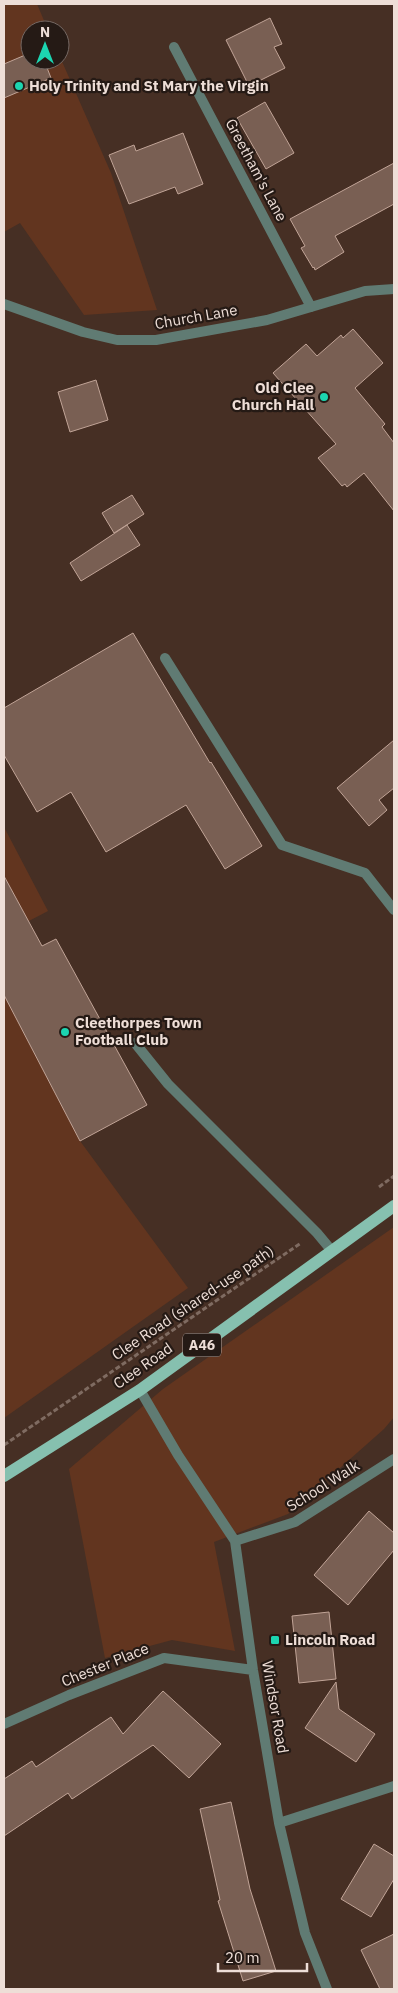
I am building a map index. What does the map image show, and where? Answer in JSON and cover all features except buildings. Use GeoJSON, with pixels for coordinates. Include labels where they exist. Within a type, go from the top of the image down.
{"type":"FeatureCollection","features":[{"type":"Feature","properties":{"kind":"main road","name":"Clee Road"},"geometry":{"type":"LineString","coordinates":[[4,1476],[140,1390],[394,1206]]}},
{"type":"Feature","properties":{"kind":"street","name":"Greetham's Lane"},"geometry":{"type":"LineString","coordinates":[[174,48],[311,307]]}},
{"type":"Feature","properties":{"kind":"street","name":"Church Lane"},"geometry":{"type":"LineString","coordinates":[[4,304],[83,332],[117,340],[156,340],[267,320],[365,291],[394,290]]}},
{"type":"Feature","properties":{"kind":"street"},"geometry":{"type":"LineString","coordinates":[[165,658],[282,845],[365,873],[394,910]]}},
{"type":"Feature","properties":{"kind":"street"},"geometry":{"type":"LineString","coordinates":[[135,1043],[168,1084],[317,1232],[332,1251]]}},
{"type":"Feature","properties":{"kind":"street","name":"Windsor Road"},"geometry":{"type":"LineString","coordinates":[[140,1390],[178,1455],[236,1541],[253,1670],[280,1823],[304,1933],[327,1989]]}},
{"type":"Feature","properties":{"kind":"street","name":"School Walk"},"geometry":{"type":"LineString","coordinates":[[236,1541],[295,1522],[394,1459]]}},
{"type":"Feature","properties":{"kind":"street","name":"Chester Place"},"geometry":{"type":"LineString","coordinates":[[4,1724],[69,1695],[164,1658],[253,1670]]}},
{"type":"Feature","properties":{"kind":"street"},"geometry":{"type":"LineString","coordinates":[[280,1823],[394,1786]]}},
{"type":"Feature","properties":{"kind":"path"},"geometry":{"type":"LineString","coordinates":[[379,1188],[394,1176]]}},
{"type":"Feature","properties":{"kind":"path","name":"Clee Road (shared-use path)"},"geometry":{"type":"LineString","coordinates":[[4,1446],[317,1232]]}},
{"type":"Feature","properties":{"kind":"shaded area"},"geometry":{"type":"Polygon","coordinates":[[[4,4],[37,4],[44,20],[20,20],[20,70],[66,70],[111,173],[157,310],[84,315],[20,223],[4,232],[4,4]]]}},
{"type":"Feature","properties":{"kind":"shaded area"},"geometry":{"type":"Polygon","coordinates":[[[4,827],[48,911],[4,934],[4,827]]]}},
{"type":"Feature","properties":{"kind":"shaded area"},"geometry":{"type":"Polygon","coordinates":[[[4,995],[80,1141],[188,1288],[4,1418],[4,995]]]}},
{"type":"Feature","properties":{"kind":"shaded area"},"geometry":{"type":"Polygon","coordinates":[[[394,1227],[394,1417],[384,1429],[288,1514],[214,1542],[235,1651],[172,1640],[105,1658],[69,1469],[163,1389],[394,1227]]]}},
{"type":"Feature","properties":{"kind":"place","name":"Holy Trinity and St Mary the Virgin"},"geometry":{"type":"Point","coordinates":[19,86]}},
{"type":"Feature","properties":{"kind":"place","name":"Old Clee Church Hall"},"geometry":{"type":"Point","coordinates":[324,397]}},
{"type":"Feature","properties":{"kind":"place","name":"Cleethorpes Town Football Club"},"geometry":{"type":"Point","coordinates":[65,1032]}},
{"type":"Feature","properties":{"kind":"place","name":"Lincoln Road"},"geometry":{"type":"Point","coordinates":[275,1640]}}]}
